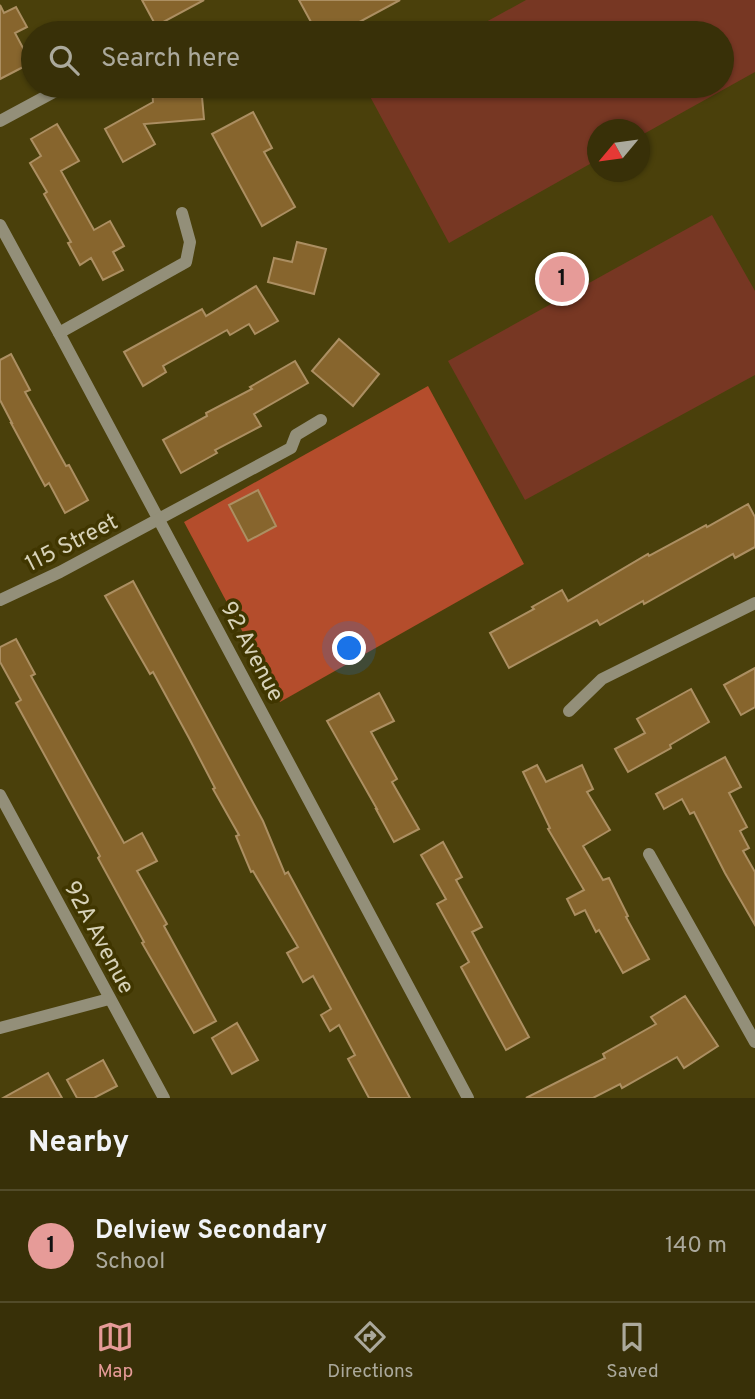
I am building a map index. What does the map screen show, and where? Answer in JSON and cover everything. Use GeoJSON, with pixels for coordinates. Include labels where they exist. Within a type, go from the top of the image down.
{"type":"FeatureCollection","features":[{"type":"Feature","properties":{"kind":"street"},"geometry":{"type":"LineString","coordinates":[[0,121],[43,98]]}},
{"type":"Feature","properties":{"kind":"street"},"geometry":{"type":"LineString","coordinates":[[59,333],[186,262],[190,242],[182,213]]}},
{"type":"Feature","properties":{"kind":"street","name":"92 Avenue"},"geometry":{"type":"LineString","coordinates":[[0,225],[468,1098]]}},
{"type":"Feature","properties":{"kind":"street","name":"115 Street"},"geometry":{"type":"LineString","coordinates":[[0,600],[60,572],[291,448],[296,435],[321,420]]}},
{"type":"Feature","properties":{"kind":"street"},"geometry":{"type":"LineString","coordinates":[[569,711],[602,679],[755,603]]}},
{"type":"Feature","properties":{"kind":"street","name":"92A Avenue"},"geometry":{"type":"LineString","coordinates":[[0,795],[164,1098]]}},
{"type":"Feature","properties":{"kind":"street"},"geometry":{"type":"LineString","coordinates":[[649,853],[755,1042]]}},
{"type":"Feature","properties":{"kind":"street"},"geometry":{"type":"LineString","coordinates":[[0,1028],[109,999]]}},
{"type":"Feature","properties":{"kind":"shaded area"},"geometry":{"type":"Polygon","coordinates":[[[526,0],[755,0],[755,72],[734,84],[734,21],[488,21],[526,0]]]}},
{"type":"Feature","properties":{"kind":"shaded area"},"geometry":{"type":"Polygon","coordinates":[[[371,98],[708,98],[650,130],[650,119],[587,119],[587,166],[449,243],[371,98]]]}},
{"type":"Feature","properties":{"kind":"shaded area"},"geometry":{"type":"Polygon","coordinates":[[[712,215],[755,291],[755,375],[525,500],[448,361],[712,215]]]}},
{"type":"Feature","properties":{"kind":"shaded area"},"geometry":{"type":"Polygon","coordinates":[[[428,386],[524,564],[280,702],[184,522],[428,386]]]}},
{"type":"Feature","properties":{"kind":"building"},"geometry":{"type":"Polygon","coordinates":[[[142,0],[204,0],[165,21],[153,21],[142,0]]]}},
{"type":"Feature","properties":{"kind":"building"},"geometry":{"type":"Polygon","coordinates":[[[299,0],[400,0],[361,21],[310,21],[299,0]]]}},
{"type":"Feature","properties":{"kind":"building"},"geometry":{"type":"Polygon","coordinates":[[[0,5],[4,13],[16,7],[24,21],[21,21],[21,30],[15,33],[21,44],[21,68],[0,79],[0,5]]]}},
{"type":"Feature","properties":{"kind":"building"},"geometry":{"type":"Polygon","coordinates":[[[153,98],[202,98],[204,119],[144,124],[155,144],[123,162],[105,129],[153,102],[153,98]]]}},
{"type":"Feature","properties":{"kind":"building"},"geometry":{"type":"Polygon","coordinates":[[[253,112],[272,148],[264,152],[295,207],[262,226],[212,134],[253,112]]]}},
{"type":"Feature","properties":{"kind":"building"},"geometry":{"type":"Polygon","coordinates":[[[57,124],[79,161],[61,171],[94,230],[110,221],[124,246],[113,252],[123,270],[103,280],[91,258],[80,265],[68,243],[71,242],[44,194],[47,192],[30,163],[41,156],[31,139],[57,124]]]}},
{"type":"Feature","properties":{"kind":"building"},"geometry":{"type":"Polygon","coordinates":[[[297,242],[326,249],[314,294],[268,282],[274,258],[292,262],[297,242]]]}},
{"type":"Feature","properties":{"kind":"building"},"geometry":{"type":"Polygon","coordinates":[[[256,286],[278,321],[255,334],[249,324],[230,335],[227,330],[163,366],[166,372],[143,386],[124,352],[202,309],[206,316],[256,286]]]}},
{"type":"Feature","properties":{"kind":"building"},"geometry":{"type":"Polygon","coordinates":[[[339,339],[379,374],[353,406],[312,371],[339,339]]]}},
{"type":"Feature","properties":{"kind":"building"},"geometry":{"type":"Polygon","coordinates":[[[11,354],[30,390],[25,392],[88,500],[65,513],[49,483],[45,486],[0,400],[0,360],[11,354]]]}},
{"type":"Feature","properties":{"kind":"building"},"geometry":{"type":"Polygon","coordinates":[[[295,361],[308,383],[254,414],[261,426],[215,450],[217,453],[181,473],[163,440],[295,361]]]}},
{"type":"Feature","properties":{"kind":"building"},"geometry":{"type":"Polygon","coordinates":[[[258,490],[276,526],[248,541],[229,505],[258,490]]]}},
{"type":"Feature","properties":{"kind":"building"},"geometry":{"type":"Polygon","coordinates":[[[748,504],[755,517],[755,547],[735,558],[733,554],[644,604],[643,601],[600,625],[597,620],[509,668],[490,633],[562,590],[568,601],[648,554],[649,556],[706,525],[707,527],[748,504]]]}},
{"type":"Feature","properties":{"kind":"building"},"geometry":{"type":"Polygon","coordinates":[[[133,581],[263,821],[285,874],[288,872],[410,1098],[369,1098],[348,1059],[355,1055],[339,1025],[330,1031],[321,1015],[331,1009],[313,976],[303,982],[287,953],[298,947],[253,871],[251,872],[236,836],[239,835],[153,672],[150,674],[105,596],[133,581]]]}},
{"type":"Feature","properties":{"kind":"building"},"geometry":{"type":"Polygon","coordinates":[[[16,639],[35,674],[31,676],[124,843],[142,833],[157,861],[137,871],[216,1021],[194,1033],[142,943],[144,942],[98,858],[100,856],[16,703],[21,700],[0,662],[0,647],[16,639]]]}},
{"type":"Feature","properties":{"kind":"building"},"geometry":{"type":"Polygon","coordinates":[[[755,668],[755,707],[741,715],[724,685],[755,668]]]}},
{"type":"Feature","properties":{"kind":"building"},"geometry":{"type":"Polygon","coordinates":[[[691,689],[709,722],[670,745],[671,748],[628,772],[615,749],[645,733],[637,719],[691,689]]]}},
{"type":"Feature","properties":{"kind":"building"},"geometry":{"type":"Polygon","coordinates":[[[379,693],[394,721],[371,732],[397,779],[392,782],[419,829],[394,842],[327,721],[379,693]]]}},
{"type":"Feature","properties":{"kind":"building"},"geometry":{"type":"Polygon","coordinates":[[[725,757],[741,787],[729,793],[747,827],[740,831],[749,848],[743,851],[755,872],[755,925],[694,812],[690,814],[682,799],[664,809],[656,794],[725,757]]]}},
{"type":"Feature","properties":{"kind":"building"},"geometry":{"type":"Polygon","coordinates":[[[537,765],[546,782],[582,765],[593,789],[587,792],[610,830],[583,846],[603,880],[609,878],[649,959],[623,973],[585,910],[575,915],[567,899],[584,890],[548,829],[550,828],[523,772],[537,765]]]}},
{"type":"Feature","properties":{"kind":"building"},"geometry":{"type":"Polygon","coordinates":[[[443,842],[462,877],[456,880],[482,927],[472,932],[529,1037],[506,1050],[461,967],[469,962],[437,904],[446,899],[421,855],[443,842]]]}},
{"type":"Feature","properties":{"kind":"building"},"geometry":{"type":"Polygon","coordinates":[[[685,996],[718,1046],[684,1068],[677,1057],[622,1088],[620,1084],[593,1098],[526,1098],[605,1058],[603,1054],[656,1024],[651,1017],[685,996]]]}},
{"type":"Feature","properties":{"kind":"building"},"geometry":{"type":"Polygon","coordinates":[[[237,1023],[258,1060],[232,1074],[212,1038],[237,1023]]]}},
{"type":"Feature","properties":{"kind":"building"},"geometry":{"type":"Polygon","coordinates":[[[103,1060],[117,1086],[94,1098],[77,1098],[67,1080],[103,1060]]]}},
{"type":"Feature","properties":{"kind":"building"},"geometry":{"type":"Polygon","coordinates":[[[48,1073],[62,1098],[3,1098],[48,1073]]]}},
{"type":"Feature","properties":{"kind":"place","name":"Delview Secondary"},"geometry":{"type":"Point","coordinates":[562,279]}}]}
